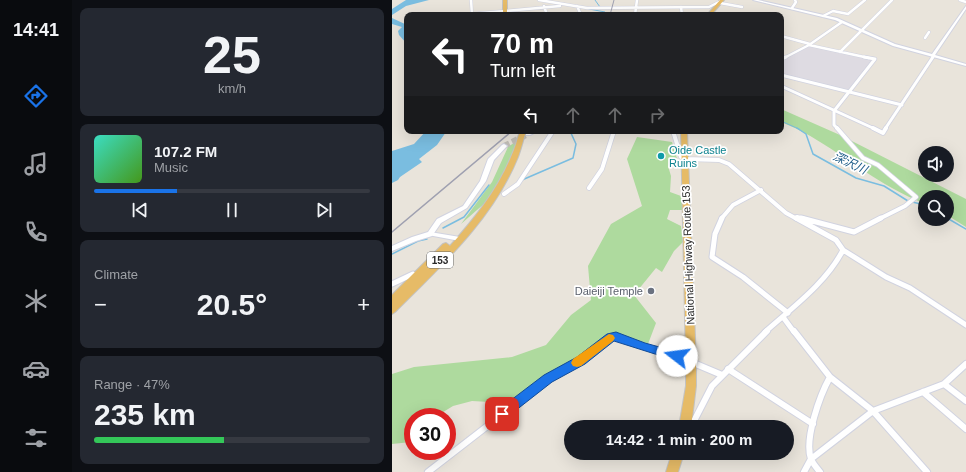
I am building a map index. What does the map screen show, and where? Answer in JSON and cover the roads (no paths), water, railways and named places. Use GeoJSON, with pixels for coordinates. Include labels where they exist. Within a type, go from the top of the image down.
{"type":"FeatureCollection","features":[{"type":"Feature","properties":{"kind":"highway"},"geometry":{"type":"LineString","coordinates":[[505,0],[507,12]]}},
{"type":"Feature","properties":{"kind":"highway"},"geometry":{"type":"LineString","coordinates":[[507,12],[508,0]]}},
{"type":"Feature","properties":{"kind":"highway"},"geometry":{"type":"LineString","coordinates":[[712,12],[721,1]]}},
{"type":"Feature","properties":{"kind":"highway","name":"153"},"geometry":{"type":"LineString","coordinates":[[392,310],[485,207],[509,170],[525,134]]}},
{"type":"Feature","properties":{"kind":"highway","name":"National Highway Route 153"},"geometry":{"type":"LineString","coordinates":[[684,134],[691,363],[691,386],[686,420]]}},
{"type":"Feature","properties":{"kind":"highway","name":"153"},"geometry":{"type":"LineString","coordinates":[[392,301],[457,239]]}},
{"type":"Feature","properties":{"kind":"highway"},"geometry":{"type":"LineString","coordinates":[[672,472],[676,460]]}},
{"type":"Feature","properties":{"kind":"main road"},"geometry":{"type":"LineString","coordinates":[[392,249],[414,238],[430,234],[439,222],[460,210],[468,203],[483,181],[491,159],[504,146]]}},
{"type":"Feature","properties":{"kind":"street"},"geometry":{"type":"LineString","coordinates":[[471,0],[472,12]]}},
{"type":"Feature","properties":{"kind":"street"},"geometry":{"type":"LineString","coordinates":[[541,0],[577,6],[636,8],[711,7],[721,1],[742,7]]}},
{"type":"Feature","properties":{"kind":"street"},"geometry":{"type":"LineString","coordinates":[[541,0],[546,12]]}},
{"type":"Feature","properties":{"kind":"street"},"geometry":{"type":"LineString","coordinates":[[513,12],[568,4],[574,0]]}},
{"type":"Feature","properties":{"kind":"street"},"geometry":{"type":"LineString","coordinates":[[635,12],[637,0]]}},
{"type":"Feature","properties":{"kind":"street"},"geometry":{"type":"LineString","coordinates":[[754,0],[823,16],[842,22],[894,45],[966,65]]}},
{"type":"Feature","properties":{"kind":"street"},"geometry":{"type":"LineString","coordinates":[[792,8],[796,2],[795,0]]}},
{"type":"Feature","properties":{"kind":"street"},"geometry":{"type":"LineString","coordinates":[[823,16],[833,11],[848,14],[864,0]]}},
{"type":"Feature","properties":{"kind":"street"},"geometry":{"type":"LineString","coordinates":[[840,52],[892,0]]}},
{"type":"Feature","properties":{"kind":"street"},"geometry":{"type":"LineString","coordinates":[[960,0],[966,2]]}},
{"type":"Feature","properties":{"kind":"street"},"geometry":{"type":"LineString","coordinates":[[577,6],[580,12]]}},
{"type":"Feature","properties":{"kind":"street"},"geometry":{"type":"LineString","coordinates":[[681,7],[682,12]]}},
{"type":"Feature","properties":{"kind":"street"},"geometry":{"type":"LineString","coordinates":[[784,87],[883,133],[966,7]]}},
{"type":"Feature","properties":{"kind":"street"},"geometry":{"type":"LineString","coordinates":[[784,58],[810,45],[842,22]]}},
{"type":"Feature","properties":{"kind":"street"},"geometry":{"type":"LineString","coordinates":[[925,38],[929,32]]}},
{"type":"Feature","properties":{"kind":"street"},"geometry":{"type":"LineString","coordinates":[[784,37],[810,45],[875,59],[848,91],[834,111],[834,125],[863,158],[878,165],[916,197],[912,201],[884,217],[862,226],[854,232],[797,217],[795,219]]}},
{"type":"Feature","properties":{"kind":"street"},"geometry":{"type":"LineString","coordinates":[[784,76],[902,105]]}},
{"type":"Feature","properties":{"kind":"street"},"geometry":{"type":"LineString","coordinates":[[504,194],[518,184],[551,134]]}},
{"type":"Feature","properties":{"kind":"street"},"geometry":{"type":"LineString","coordinates":[[588,188],[602,169],[613,134]]}},
{"type":"Feature","properties":{"kind":"street"},"geometry":{"type":"LineString","coordinates":[[675,134],[681,157],[685,159],[725,161],[795,219],[833,237],[840,244],[843,250],[886,277],[910,288],[966,325]]}},
{"type":"Feature","properties":{"kind":"street"},"geometry":{"type":"LineString","coordinates":[[761,190],[726,212],[718,227],[712,248],[712,257],[743,277],[788,313]]}},
{"type":"Feature","properties":{"kind":"street"},"geometry":{"type":"LineString","coordinates":[[430,234],[457,239]]}},
{"type":"Feature","properties":{"kind":"street"},"geometry":{"type":"LineString","coordinates":[[695,420],[712,386],[755,341],[788,313],[837,262],[843,250]]}},
{"type":"Feature","properties":{"kind":"street"},"geometry":{"type":"LineString","coordinates":[[392,284],[413,274]]}},
{"type":"Feature","properties":{"kind":"street"},"geometry":{"type":"LineString","coordinates":[[783,318],[830,377],[873,411],[927,472]]}},
{"type":"Feature","properties":{"kind":"street"},"geometry":{"type":"LineString","coordinates":[[428,472],[548,379],[581,360],[611,337],[616,337],[644,347],[677,356],[722,375]]}},
{"type":"Feature","properties":{"kind":"street"},"geometry":{"type":"LineString","coordinates":[[804,472],[811,459],[873,411],[944,384],[966,364]]}},
{"type":"Feature","properties":{"kind":"street"},"geometry":{"type":"LineString","coordinates":[[728,369],[813,424]]}},
{"type":"Feature","properties":{"kind":"street"},"geometry":{"type":"LineString","coordinates":[[820,472],[811,459],[810,452],[813,424],[826,384],[830,377]]}},
{"type":"Feature","properties":{"kind":"street"},"geometry":{"type":"LineString","coordinates":[[944,384],[966,401]]}},
{"type":"Feature","properties":{"kind":"street"},"geometry":{"type":"LineString","coordinates":[[923,392],[966,429]]}},
{"type":"Feature","properties":{"kind":"water"},"geometry":{"type":"Polygon","coordinates":[[[406,0],[429,0],[406,6],[392,15],[392,9],[406,0]]]}},
{"type":"Feature","properties":{"kind":"water"},"geometry":{"type":"Polygon","coordinates":[[[392,18],[404,24],[404,41],[399,35],[398,31],[402,27],[392,24],[392,18]]]}},
{"type":"Feature","properties":{"kind":"water"},"geometry":{"type":"Polygon","coordinates":[[[423,134],[445,134],[437,145],[419,159],[422,162],[392,183],[392,151],[414,144],[423,134]]]}},
{"type":"Feature","properties":{"kind":"waterway"},"geometry":{"type":"LineString","coordinates":[[595,0],[600,7]]}},
{"type":"Feature","properties":{"kind":"waterway"},"geometry":{"type":"LineString","coordinates":[[589,9],[605,12]]}},
{"type":"Feature","properties":{"kind":"waterway","name":"深沢川"},"geometry":{"type":"LineString","coordinates":[[784,122],[798,128]]}},
{"type":"Feature","properties":{"kind":"waterway","name":"深沢川"},"geometry":{"type":"LineString","coordinates":[[798,128],[806,134],[813,154],[856,178],[884,186],[908,201],[918,203]]}},
{"type":"Feature","properties":{"kind":"waterway"},"geometry":{"type":"LineString","coordinates":[[522,180],[573,158],[576,144],[571,134]]}},
{"type":"Feature","properties":{"kind":"waterway"},"geometry":{"type":"LineString","coordinates":[[443,228],[464,217],[489,185]]}},
{"type":"Feature","properties":{"kind":"waterway","name":"深沢川"},"geometry":{"type":"LineString","coordinates":[[954,222],[966,229]]}},
{"type":"Feature","properties":{"kind":"waterway"},"geometry":{"type":"LineString","coordinates":[[392,254],[418,241],[427,239]]}},
{"type":"Feature","properties":{"kind":"tunnel"},"geometry":{"type":"LineString","coordinates":[[504,146],[528,134]]}},
{"type":"Feature","properties":{"kind":"railway"},"geometry":{"type":"LineString","coordinates":[[611,12],[614,0]]}},
{"type":"Feature","properties":{"kind":"railway"},"geometry":{"type":"LineString","coordinates":[[392,232],[508,134]]}},
{"type":"Feature","properties":{"kind":"place","name":"Oide Castle Ruins"},"geometry":{"type":"Point","coordinates":[661,156]}},
{"type":"Feature","properties":{"kind":"place","name":"Daieiji Temple"},"geometry":{"type":"Point","coordinates":[651,291]}}]}
